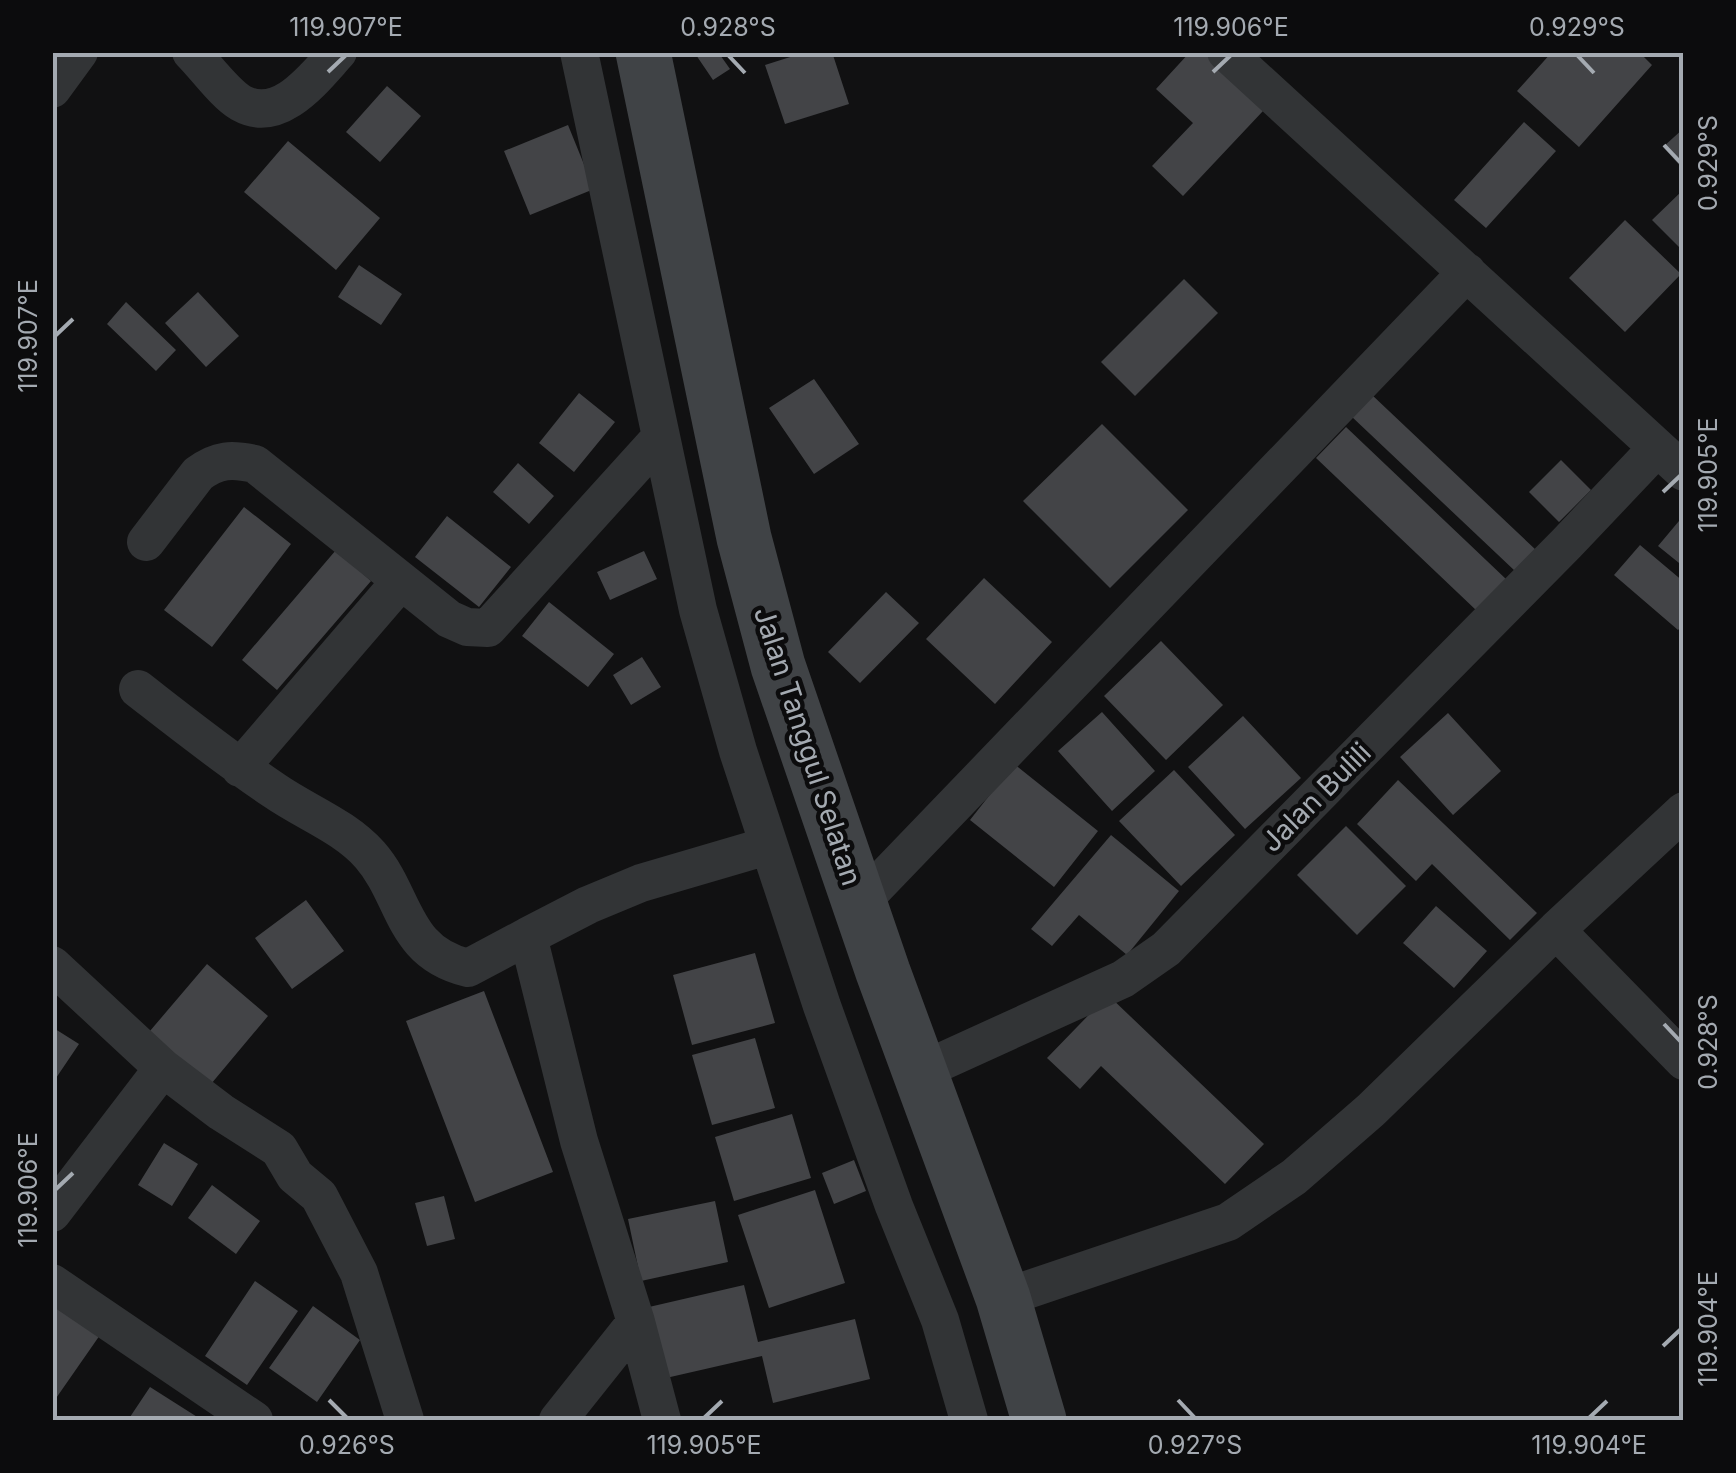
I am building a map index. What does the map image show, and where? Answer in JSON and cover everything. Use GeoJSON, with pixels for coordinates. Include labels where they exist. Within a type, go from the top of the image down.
{"type":"FeatureCollection","features":[{"type":"Feature","properties":{"kind":"street"},"geometry":{"type":"LineString","coordinates":[[52,89],[79,52]]}},
{"type":"Feature","properties":{"kind":"street"},"geometry":{"type":"LineString","coordinates":[[191,52],[242,104],[270,108],[297,96],[338,52]]}},
{"type":"Feature","properties":{"kind":"street"},"geometry":{"type":"LineString","coordinates":[[579,52],[698,610],[767,846],[888,1188],[940,1320],[969,1420]]}},
{"type":"Feature","properties":{"kind":"street","name":"Jalan Tanggul Selatan"},"geometry":{"type":"LineString","coordinates":[[643,52],[744,538],[778,666],[1003,1298],[1039,1420]]}},
{"type":"Feature","properties":{"kind":"street","name":"Jalan Bulili"},"geometry":{"type":"LineString","coordinates":[[921,1071],[1123,979],[1166,949],[1567,544],[1670,460],[1226,52]]}},
{"type":"Feature","properties":{"kind":"street"},"geometry":{"type":"LineString","coordinates":[[860,904],[1467,272]]}},
{"type":"Feature","properties":{"kind":"street"},"geometry":{"type":"LineString","coordinates":[[146,542],[198,474],[220,461],[255,464],[449,620],[468,627],[488,628],[661,437]]}},
{"type":"Feature","properties":{"kind":"street"},"geometry":{"type":"LineString","coordinates":[[240,768],[400,582]]}},
{"type":"Feature","properties":{"kind":"street"},"geometry":{"type":"LineString","coordinates":[[138,689],[240,768],[355,840],[374,860],[405,920],[434,954],[450,964],[468,968],[588,905],[641,883],[767,846]]}},
{"type":"Feature","properties":{"kind":"street"},"geometry":{"type":"LineString","coordinates":[[1003,1298],[1228,1222],[1294,1177],[1371,1110],[1684,811]]}},
{"type":"Feature","properties":{"kind":"street"},"geometry":{"type":"LineString","coordinates":[[1556,930],[1684,1061]]}},
{"type":"Feature","properties":{"kind":"street"},"geometry":{"type":"LineString","coordinates":[[528,936],[579,1141],[636,1322],[662,1420]]}},
{"type":"Feature","properties":{"kind":"street"},"geometry":{"type":"LineString","coordinates":[[52,966],[163,1068],[280,1149],[295,1176],[319,1196],[360,1273],[405,1420]]}},
{"type":"Feature","properties":{"kind":"street"},"geometry":{"type":"LineString","coordinates":[[52,1212],[163,1068]]}},
{"type":"Feature","properties":{"kind":"street"},"geometry":{"type":"LineString","coordinates":[[52,1282],[254,1420]]}},
{"type":"Feature","properties":{"kind":"street"},"geometry":{"type":"LineString","coordinates":[[558,1420],[636,1322]]}},
{"type":"Feature","properties":{"kind":"building"},"geometry":{"type":"Polygon","coordinates":[[[694,52],[718,52],[730,69],[713,80],[694,52]]]}},
{"type":"Feature","properties":{"kind":"building"},"geometry":{"type":"Polygon","coordinates":[[[806,52],[832,52],[849,104],[785,124],[765,65],[806,52]]]}},
{"type":"Feature","properties":{"kind":"building"},"geometry":{"type":"Polygon","coordinates":[[[1190,52],[1204,52],[1263,111],[1183,196],[1152,166],[1193,123],[1156,89],[1190,52]]]}},
{"type":"Feature","properties":{"kind":"building"},"geometry":{"type":"Polygon","coordinates":[[[1552,52],[1639,52],[1652,65],[1579,147],[1517,91],[1552,52]]]}},
{"type":"Feature","properties":{"kind":"building"},"geometry":{"type":"Polygon","coordinates":[[[387,86],[421,116],[380,162],[346,132],[387,86]]]}},
{"type":"Feature","properties":{"kind":"building"},"geometry":{"type":"Polygon","coordinates":[[[1524,122],[1556,151],[1486,228],[1454,200],[1524,122]]]}},
{"type":"Feature","properties":{"kind":"building"},"geometry":{"type":"Polygon","coordinates":[[[568,125],[594,189],[530,215],[504,151],[568,125]]]}},
{"type":"Feature","properties":{"kind":"building"},"geometry":{"type":"Polygon","coordinates":[[[1684,128],[1684,170],[1663,147],[1684,128]]]}},
{"type":"Feature","properties":{"kind":"building"},"geometry":{"type":"Polygon","coordinates":[[[288,141],[380,218],[336,270],[244,192],[288,141]]]}},
{"type":"Feature","properties":{"kind":"building"},"geometry":{"type":"Polygon","coordinates":[[[1684,189],[1684,252],[1652,220],[1684,189]]]}},
{"type":"Feature","properties":{"kind":"building"},"geometry":{"type":"Polygon","coordinates":[[[1625,220],[1681,274],[1625,332],[1569,278],[1625,220]]]}},
{"type":"Feature","properties":{"kind":"building"},"geometry":{"type":"Polygon","coordinates":[[[359,265],[402,294],[381,325],[338,297],[359,265]]]}},
{"type":"Feature","properties":{"kind":"building"},"geometry":{"type":"Polygon","coordinates":[[[1184,279],[1218,313],[1135,396],[1101,362],[1184,279]]]}},
{"type":"Feature","properties":{"kind":"building"},"geometry":{"type":"Polygon","coordinates":[[[198,292],[239,336],[206,367],[165,323],[198,292]]]}},
{"type":"Feature","properties":{"kind":"building"},"geometry":{"type":"Polygon","coordinates":[[[126,302],[176,350],[156,371],[107,324],[126,302]]]}},
{"type":"Feature","properties":{"kind":"building"},"geometry":{"type":"Polygon","coordinates":[[[814,379],[859,444],[814,474],[769,408],[814,379]]]}},
{"type":"Feature","properties":{"kind":"building"},"geometry":{"type":"Polygon","coordinates":[[[579,393],[615,422],[574,472],[539,443],[579,393]]]}},
{"type":"Feature","properties":{"kind":"building"},"geometry":{"type":"Polygon","coordinates":[[[1371,394],[1536,550],[1515,571],[1351,416],[1371,394]]]}},
{"type":"Feature","properties":{"kind":"building"},"geometry":{"type":"Polygon","coordinates":[[[1102,424],[1188,510],[1110,588],[1023,501],[1102,424]]]}},
{"type":"Feature","properties":{"kind":"building"},"geometry":{"type":"Polygon","coordinates":[[[1346,427],[1507,580],[1477,611],[1316,458],[1346,427]]]}},
{"type":"Feature","properties":{"kind":"building"},"geometry":{"type":"Polygon","coordinates":[[[1561,460],[1591,490],[1559,522],[1529,492],[1561,460]]]}},
{"type":"Feature","properties":{"kind":"building"},"geometry":{"type":"Polygon","coordinates":[[[518,463],[554,496],[529,524],[493,492],[518,463]]]}},
{"type":"Feature","properties":{"kind":"building"},"geometry":{"type":"Polygon","coordinates":[[[244,507],[291,544],[212,647],[164,610],[244,507]]]}},
{"type":"Feature","properties":{"kind":"building"},"geometry":{"type":"Polygon","coordinates":[[[1684,515],[1684,567],[1658,546],[1684,515]]]}},
{"type":"Feature","properties":{"kind":"building"},"geometry":{"type":"Polygon","coordinates":[[[447,516],[511,567],[479,607],[415,557],[447,516]]]}},
{"type":"Feature","properties":{"kind":"building"},"geometry":{"type":"Polygon","coordinates":[[[1640,545],[1684,582],[1684,624],[1678,630],[1614,575],[1640,545]]]}},
{"type":"Feature","properties":{"kind":"building"},"geometry":{"type":"Polygon","coordinates":[[[336,550],[371,581],[277,690],[242,660],[336,550]]]}},
{"type":"Feature","properties":{"kind":"building"},"geometry":{"type":"Polygon","coordinates":[[[644,551],[657,579],[610,600],[597,572],[644,551]]]}},
{"type":"Feature","properties":{"kind":"building"},"geometry":{"type":"Polygon","coordinates":[[[984,578],[1052,642],[995,704],[926,639],[984,578]]]}},
{"type":"Feature","properties":{"kind":"building"},"geometry":{"type":"Polygon","coordinates":[[[886,592],[919,623],[860,683],[828,652],[886,592]]]}},
{"type":"Feature","properties":{"kind":"building"},"geometry":{"type":"Polygon","coordinates":[[[549,602],[614,654],[588,687],[522,636],[549,602]]]}},
{"type":"Feature","properties":{"kind":"building"},"geometry":{"type":"Polygon","coordinates":[[[1161,641],[1223,705],[1166,760],[1104,696],[1161,641]]]}},
{"type":"Feature","properties":{"kind":"building"},"geometry":{"type":"Polygon","coordinates":[[[642,657],[661,687],[631,705],[613,675],[642,657]]]}},
{"type":"Feature","properties":{"kind":"building"},"geometry":{"type":"Polygon","coordinates":[[[1102,712],[1155,771],[1112,811],[1058,751],[1102,712]]]}},
{"type":"Feature","properties":{"kind":"building"},"geometry":{"type":"Polygon","coordinates":[[[1448,713],[1501,771],[1453,815],[1400,757],[1448,713]]]}},
{"type":"Feature","properties":{"kind":"building"},"geometry":{"type":"Polygon","coordinates":[[[1243,716],[1301,778],[1245,829],[1188,767],[1243,716]]]}},
{"type":"Feature","properties":{"kind":"building"},"geometry":{"type":"Polygon","coordinates":[[[1014,764],[1098,831],[1054,887],[970,820],[1014,764]]]}},
{"type":"Feature","properties":{"kind":"building"},"geometry":{"type":"Polygon","coordinates":[[[1174,770],[1235,835],[1181,886],[1119,821],[1174,770]]]}},
{"type":"Feature","properties":{"kind":"building"},"geometry":{"type":"Polygon","coordinates":[[[1398,780],[1537,913],[1510,940],[1432,864],[1416,881],[1357,824],[1398,780]]]}},
{"type":"Feature","properties":{"kind":"building"},"geometry":{"type":"Polygon","coordinates":[[[1346,826],[1406,886],[1357,935],[1297,875],[1346,826]]]}},
{"type":"Feature","properties":{"kind":"building"},"geometry":{"type":"Polygon","coordinates":[[[1111,835],[1179,891],[1127,955],[1079,915],[1052,946],[1031,929],[1111,835]]]}},
{"type":"Feature","properties":{"kind":"building"},"geometry":{"type":"Polygon","coordinates":[[[306,900],[344,951],[292,989],[255,938],[306,900]]]}},
{"type":"Feature","properties":{"kind":"building"},"geometry":{"type":"Polygon","coordinates":[[[1436,906],[1487,951],[1454,988],[1403,943],[1436,906]]]}},
{"type":"Feature","properties":{"kind":"building"},"geometry":{"type":"Polygon","coordinates":[[[755,953],[775,1023],[692,1045],[673,975],[755,953]]]}},
{"type":"Feature","properties":{"kind":"building"},"geometry":{"type":"Polygon","coordinates":[[[207,964],[268,1016],[206,1090],[144,1038],[207,964]]]}},
{"type":"Feature","properties":{"kind":"building"},"geometry":{"type":"Polygon","coordinates":[[[484,991],[553,1172],[475,1202],[406,1021],[484,991]]]}},
{"type":"Feature","properties":{"kind":"building"},"geometry":{"type":"Polygon","coordinates":[[[1108,995],[1264,1144],[1225,1184],[1101,1066],[1080,1089],[1047,1058],[1108,995]]]}},
{"type":"Feature","properties":{"kind":"building"},"geometry":{"type":"Polygon","coordinates":[[[52,1027],[79,1044],[52,1084],[52,1027]]]}},
{"type":"Feature","properties":{"kind":"building"},"geometry":{"type":"Polygon","coordinates":[[[755,1038],[775,1108],[712,1125],[692,1055],[755,1038]]]}},
{"type":"Feature","properties":{"kind":"building"},"geometry":{"type":"Polygon","coordinates":[[[792,1114],[811,1178],[734,1201],[715,1137],[792,1114]]]}},
{"type":"Feature","properties":{"kind":"building"},"geometry":{"type":"Polygon","coordinates":[[[164,1143],[198,1164],[172,1206],[138,1185],[164,1143]]]}},
{"type":"Feature","properties":{"kind":"building"},"geometry":{"type":"Polygon","coordinates":[[[854,1160],[866,1191],[834,1204],[822,1173],[854,1160]]]}},
{"type":"Feature","properties":{"kind":"building"},"geometry":{"type":"Polygon","coordinates":[[[212,1185],[260,1221],[236,1254],[188,1218],[212,1185]]]}},
{"type":"Feature","properties":{"kind":"building"},"geometry":{"type":"Polygon","coordinates":[[[815,1190],[845,1283],[769,1308],[738,1215],[815,1190]]]}},
{"type":"Feature","properties":{"kind":"building"},"geometry":{"type":"Polygon","coordinates":[[[444,1196],[455,1239],[427,1246],[415,1203],[444,1196]]]}},
{"type":"Feature","properties":{"kind":"building"},"geometry":{"type":"Polygon","coordinates":[[[715,1201],[728,1262],[641,1281],[628,1219],[715,1201]]]}},
{"type":"Feature","properties":{"kind":"building"},"geometry":{"type":"Polygon","coordinates":[[[255,1281],[298,1311],[247,1385],[205,1356],[255,1281]]]}},
{"type":"Feature","properties":{"kind":"building"},"geometry":{"type":"Polygon","coordinates":[[[744,1285],[758,1342],[855,1319],[870,1379],[773,1403],[762,1356],[666,1378],[649,1307],[744,1285]]]}},
{"type":"Feature","properties":{"kind":"building"},"geometry":{"type":"Polygon","coordinates":[[[52,1302],[100,1335],[52,1404],[52,1302]]]}},
{"type":"Feature","properties":{"kind":"building"},"geometry":{"type":"Polygon","coordinates":[[[313,1306],[360,1340],[317,1402],[269,1368],[313,1306]]]}},
{"type":"Feature","properties":{"kind":"building"},"geometry":{"type":"Polygon","coordinates":[[[150,1387],[202,1420],[128,1420],[150,1387]]]}}]}
